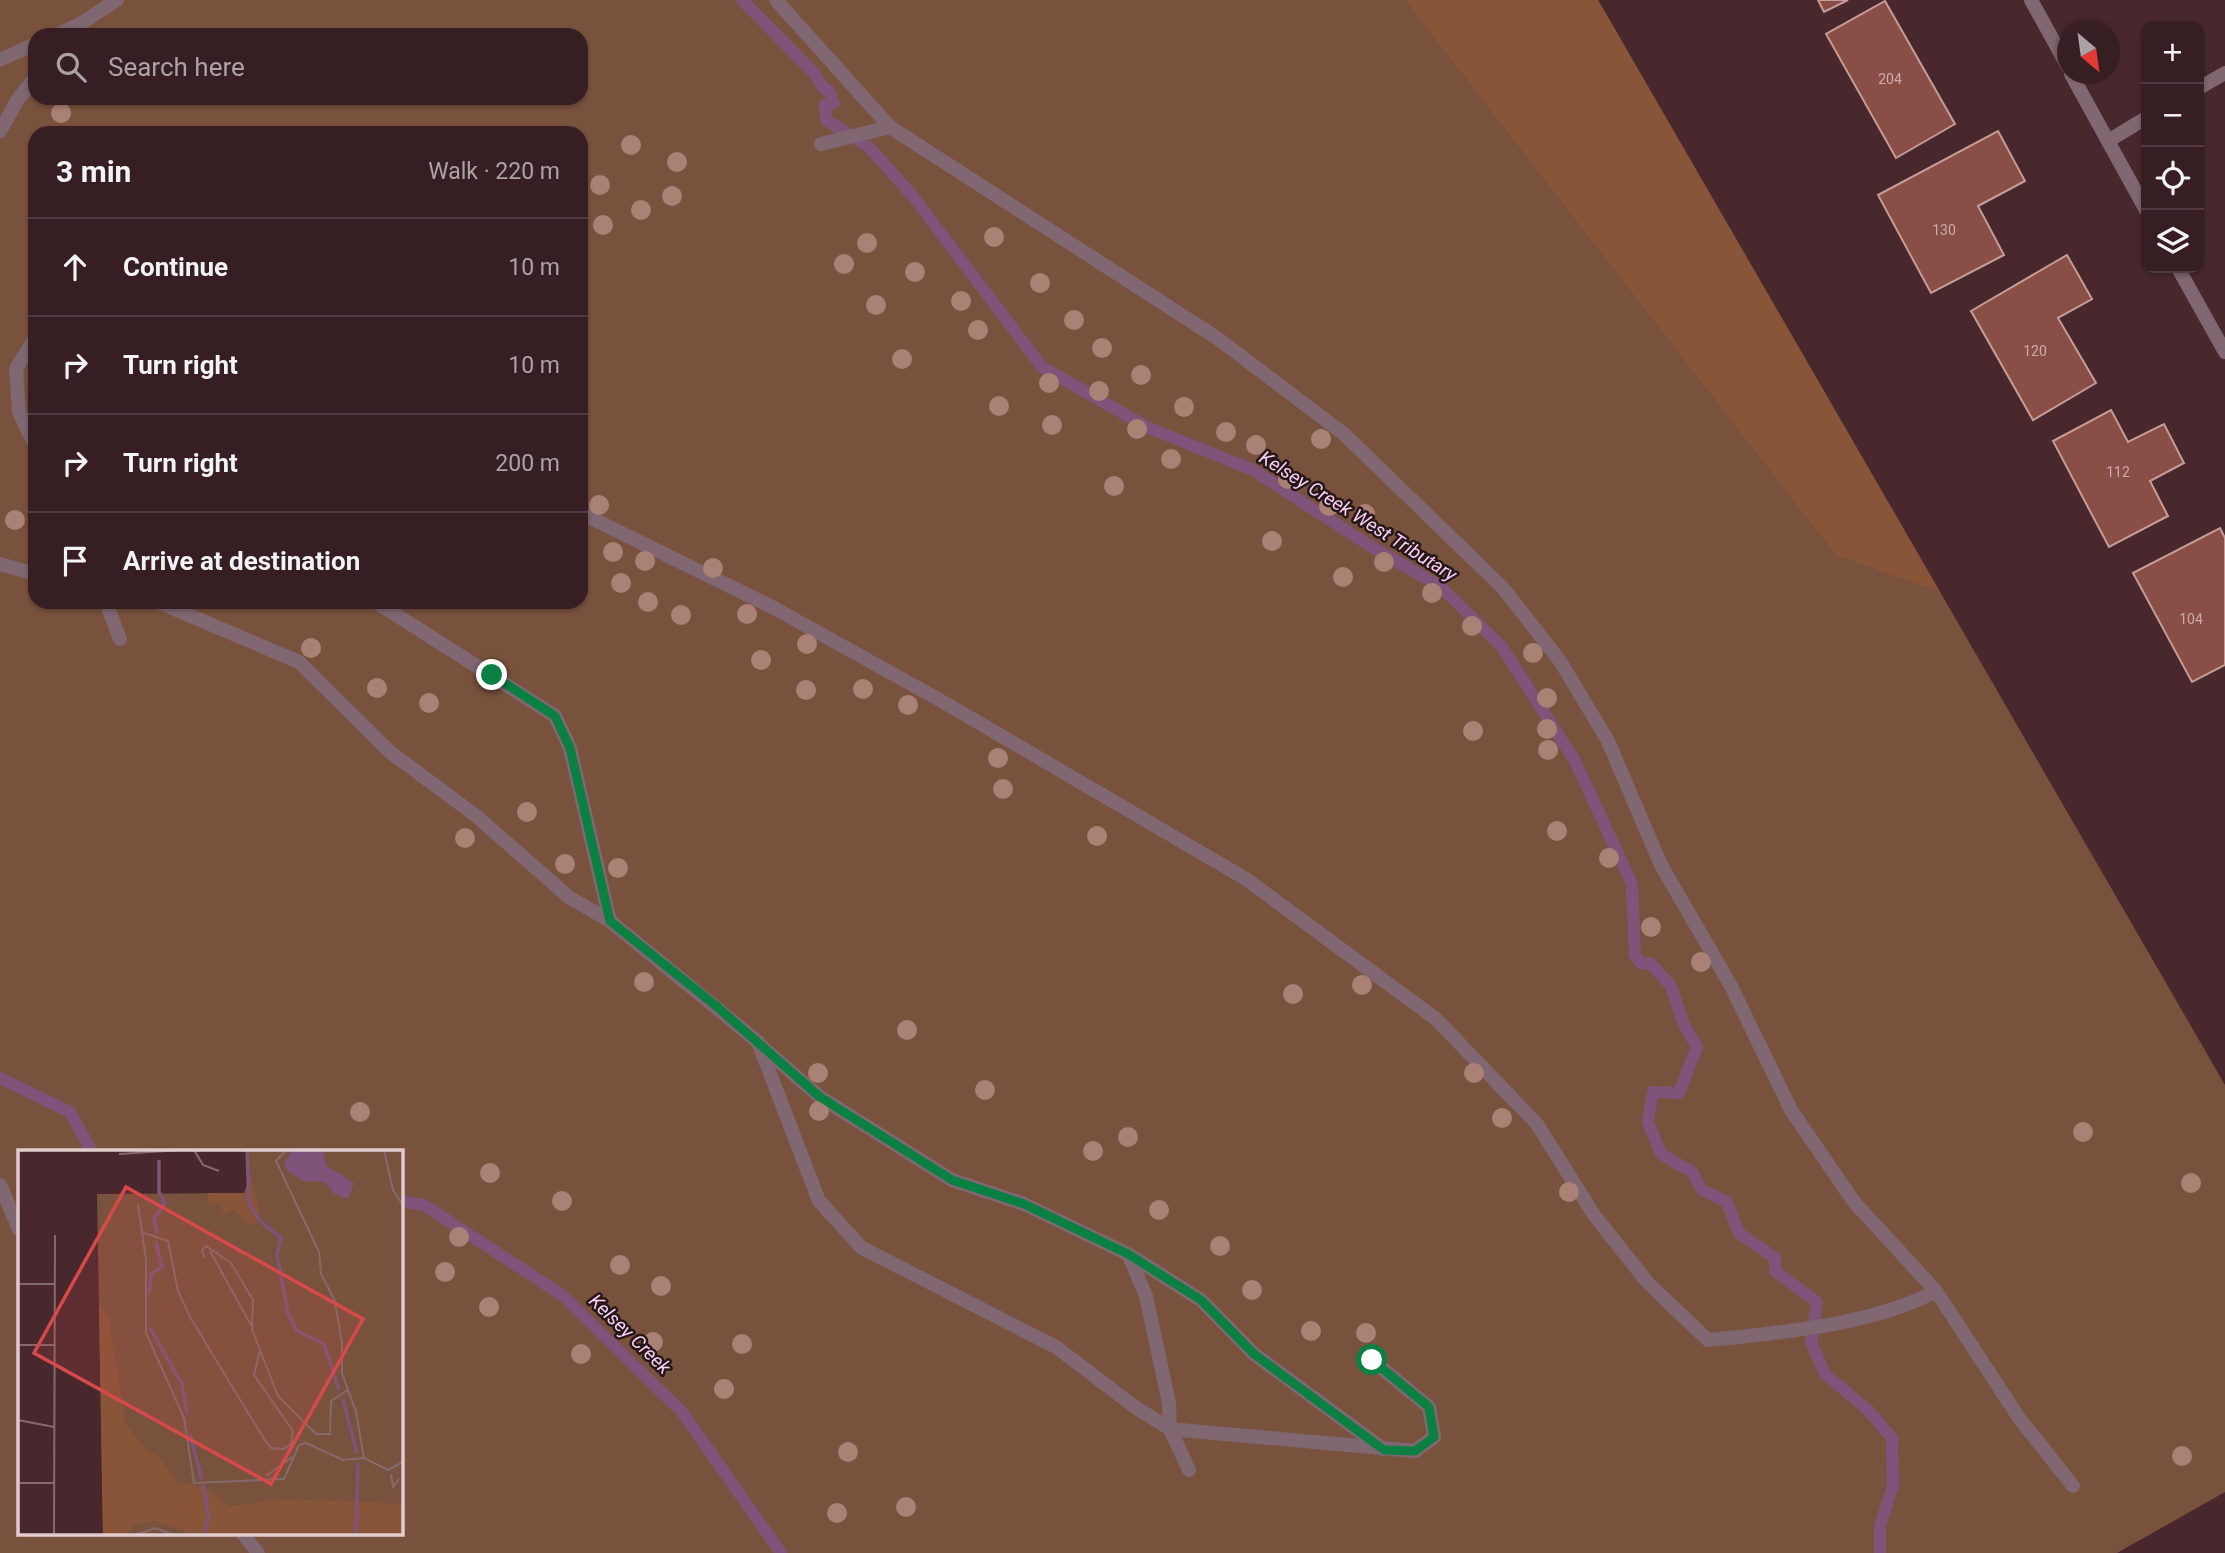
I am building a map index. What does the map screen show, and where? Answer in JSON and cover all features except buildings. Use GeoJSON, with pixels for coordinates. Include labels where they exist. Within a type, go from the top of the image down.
{"type":"FeatureCollection","features":[{"type":"Feature","properties":{"kind":"street"},"geometry":{"type":"LineString","coordinates":[[78,28],[117,0]]}},
{"type":"Feature","properties":{"kind":"street"},"geometry":{"type":"LineString","coordinates":[[776,0],[890,127],[1217,338],[1344,434],[1503,588],[1560,661],[1608,741],[1661,865],[1731,986],[1791,1110],[1854,1202],[1936,1291],[2019,1418],[2073,1486]]}},
{"type":"Feature","properties":{"kind":"street"},"geometry":{"type":"LineString","coordinates":[[2031,0],[2057,48]]}},
{"type":"Feature","properties":{"kind":"street"},"geometry":{"type":"LineString","coordinates":[[0,60],[28,47]]}},
{"type":"Feature","properties":{"kind":"street"},"geometry":{"type":"LineString","coordinates":[[2204,85],[2225,73]]}},
{"type":"Feature","properties":{"kind":"street"},"geometry":{"type":"LineString","coordinates":[[2077,84],[2141,201]]}},
{"type":"Feature","properties":{"kind":"street"},"geometry":{"type":"LineString","coordinates":[[0,131],[28,87]]}},
{"type":"Feature","properties":{"kind":"street"},"geometry":{"type":"LineString","coordinates":[[2108,141],[2141,121]]}},
{"type":"Feature","properties":{"kind":"street"},"geometry":{"type":"LineString","coordinates":[[821,144],[890,127]]}},
{"type":"Feature","properties":{"kind":"street"},"geometry":{"type":"LineString","coordinates":[[2181,273],[2225,352]]}},
{"type":"Feature","properties":{"kind":"street"},"geometry":{"type":"LineString","coordinates":[[0,376],[16,369],[28,349]]}},
{"type":"Feature","properties":{"kind":"street"},"geometry":{"type":"LineString","coordinates":[[16,369],[19,412],[28,431]]}},
{"type":"Feature","properties":{"kind":"street"},"geometry":{"type":"LineString","coordinates":[[588,516],[785,614],[946,703],[1246,879],[1436,1018],[1537,1124],[1594,1215],[1648,1283],[1708,1340],[1791,1332],[1906,1307],[1936,1291]]}},
{"type":"Feature","properties":{"kind":"street"},"geometry":{"type":"LineString","coordinates":[[0,564],[28,572]]}},
{"type":"Feature","properties":{"kind":"street"},"geometry":{"type":"LineString","coordinates":[[109,609],[120,639]]}},
{"type":"Feature","properties":{"kind":"street"},"geometry":{"type":"LineString","coordinates":[[174,609],[299,662],[390,752],[475,815],[570,898],[610,921],[758,1042],[820,1097],[952,1180],[1024,1204],[1128,1254],[1201,1300],[1254,1354],[1384,1450]]}},
{"type":"Feature","properties":{"kind":"street"},"geometry":{"type":"LineString","coordinates":[[387,609],[555,716],[570,748],[610,921]]}},
{"type":"Feature","properties":{"kind":"street"},"geometry":{"type":"LineString","coordinates":[[758,1042],[820,1201],[862,1248],[1056,1347],[1135,1407],[1170,1429],[1415,1451],[1434,1437],[1429,1407],[1372,1360]]}},
{"type":"Feature","properties":{"kind":"street"},"geometry":{"type":"LineString","coordinates":[[0,1185],[18,1227]]}},
{"type":"Feature","properties":{"kind":"street"},"geometry":{"type":"LineString","coordinates":[[1128,1254],[1146,1296],[1169,1403],[1170,1429],[1189,1470]]}},
{"type":"Feature","properties":{"kind":"street"},"geometry":{"type":"LineString","coordinates":[[245,1536],[258,1553]]}},
{"type":"Feature","properties":{"kind":"shaded area"},"geometry":{"type":"Polygon","coordinates":[[[0,0],[1598,0],[2225,1085],[2225,1492],[2117,1553],[0,1553],[0,0]]]}},
{"type":"Feature","properties":{"kind":"shaded area"},"geometry":{"type":"Polygon","coordinates":[[[1405,0],[1598,0],[1940,592],[1836,555],[1405,0]]]}},
{"type":"Feature","properties":{"kind":"waterway","name":"Kelsey Creek West Tributary"},"geometry":{"type":"LineString","coordinates":[[742,0],[815,74],[823,88],[829,91],[834,103],[825,105],[826,120],[869,147],[912,195],[1042,367],[1147,427],[1253,470],[1367,544],[1441,587],[1502,647],[1575,761],[1632,884],[1635,955],[1641,963],[1651,964],[1671,986],[1684,1025],[1697,1047],[1679,1093],[1653,1092],[1648,1122],[1661,1154],[1692,1172],[1702,1190],[1727,1202],[1739,1233],[1775,1258],[1775,1271],[1817,1302],[1811,1342],[1825,1374],[1868,1410],[1892,1438],[1893,1485],[1880,1526],[1880,1553]]}},
{"type":"Feature","properties":{"kind":"waterway","name":"Kelsey Creek"},"geometry":{"type":"LineString","coordinates":[[0,1078],[70,1112],[91,1150]]}},
{"type":"Feature","properties":{"kind":"waterway","name":"Kelsey Creek"},"geometry":{"type":"LineString","coordinates":[[402,1201],[424,1205],[562,1295],[682,1412],[781,1553]]}},
{"type":"Feature","properties":{"kind":"route"},"geometry":{"type":"LineString","coordinates":[[492,675],[555,716],[570,748],[610,921],[715,1005],[820,1097],[952,1180],[1024,1204],[1128,1254],[1201,1300],[1254,1354],[1384,1450],[1415,1451],[1434,1437],[1429,1407],[1372,1360]]}}]}
